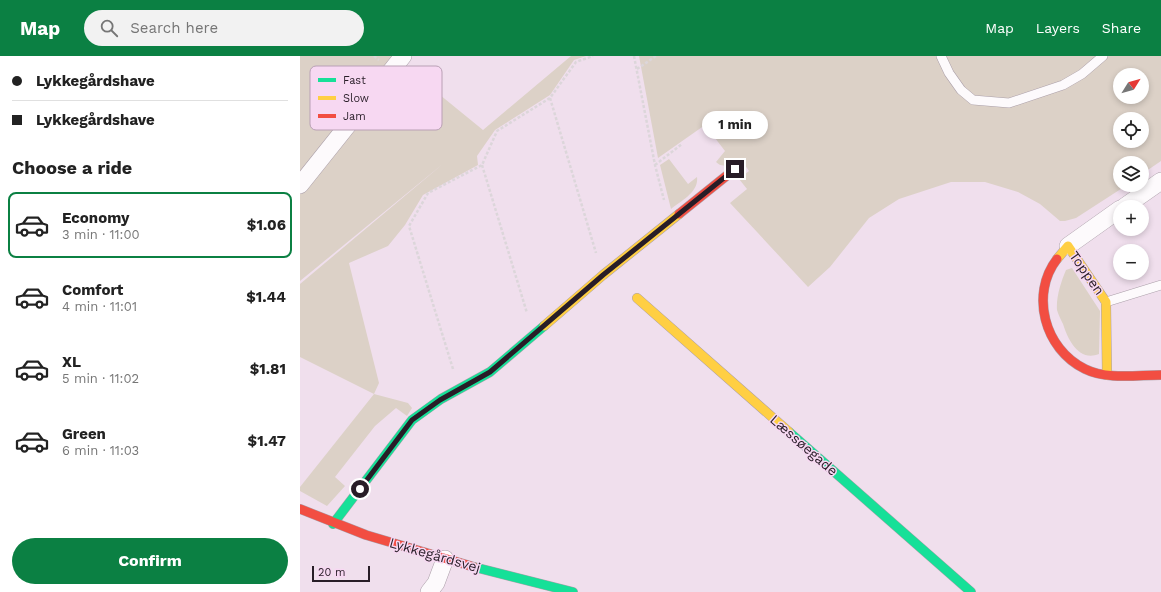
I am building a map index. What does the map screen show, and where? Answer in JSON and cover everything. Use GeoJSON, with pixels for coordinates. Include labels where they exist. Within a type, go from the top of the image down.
{"type":"FeatureCollection","features":[{"type":"Feature","properties":{"kind":"street"},"geometry":{"type":"LineString","coordinates":[[395,66],[403,56]]}},
{"type":"Feature","properties":{"kind":"street"},"geometry":{"type":"LineString","coordinates":[[300,185],[344,130]]}},
{"type":"Feature","properties":{"kind":"street"},"geometry":{"type":"LineString","coordinates":[[333,524],[412,420],[459,389],[490,372],[533,333],[735,169]]}},
{"type":"Feature","properties":{"kind":"street"},"geometry":{"type":"LineString","coordinates":[[1134,200],[1161,181]]}},
{"type":"Feature","properties":{"kind":"street"},"geometry":{"type":"LineString","coordinates":[[1068,246],[1113,215]]}},
{"type":"Feature","properties":{"kind":"street","name":"Toppen"},"geometry":{"type":"LineString","coordinates":[[1068,246],[1106,302],[1107,375],[1086,369],[1071,360],[1058,346],[1044,315],[1042,295],[1050,268],[1059,254],[1068,246]]}},
{"type":"Feature","properties":{"kind":"street","name":"Læssøegade"},"geometry":{"type":"LineString","coordinates":[[637,298],[971,592]]}},
{"type":"Feature","properties":{"kind":"street"},"geometry":{"type":"LineString","coordinates":[[1107,375],[1161,375]]}},
{"type":"Feature","properties":{"kind":"street","name":"Lykkegårdsvej"},"geometry":{"type":"LineString","coordinates":[[300,509],[333,524],[445,559],[573,592]]}},
{"type":"Feature","properties":{"kind":"street"},"geometry":{"type":"LineString","coordinates":[[429,592],[436,583],[445,559]]}},
{"type":"Feature","properties":{"kind":"lane"},"geometry":{"type":"LineString","coordinates":[[941,56],[949,73],[961,90],[973,100],[1009,103],[1063,85],[1096,63],[1103,56]]}},
{"type":"Feature","properties":{"kind":"lane"},"geometry":{"type":"LineString","coordinates":[[1106,302],[1161,285]]}},
{"type":"Feature","properties":{"kind":"path"},"geometry":{"type":"LineString","coordinates":[[459,389],[409,226],[428,193],[482,165],[497,131],[550,98],[576,62],[593,56]]}},
{"type":"Feature","properties":{"kind":"path"},"geometry":{"type":"LineString","coordinates":[[634,56],[655,165],[670,221]]}},
{"type":"Feature","properties":{"kind":"path"},"geometry":{"type":"LineString","coordinates":[[637,69],[656,56]]}},
{"type":"Feature","properties":{"kind":"path"},"geometry":{"type":"LineString","coordinates":[[550,98],[603,275]]}},
{"type":"Feature","properties":{"kind":"path"},"geometry":{"type":"LineString","coordinates":[[655,165],[682,144]]}},
{"type":"Feature","properties":{"kind":"path"},"geometry":{"type":"LineString","coordinates":[[482,165],[533,333]]}},
{"type":"Feature","properties":{"kind":"shaded area"},"geometry":{"type":"Polygon","coordinates":[[[300,56],[408,56],[402,64],[404,66],[310,66],[310,130],[442,130],[442,97],[483,130],[571,56],[586,56],[574,60],[550,95],[495,130],[477,156],[478,165],[423,195],[405,225],[388,246],[349,263],[379,383],[374,394],[300,357],[300,284],[444,163],[300,281],[300,56]]]}},
{"type":"Feature","properties":{"kind":"shaded area"},"geometry":{"type":"Polygon","coordinates":[[[639,56],[1161,56],[1161,161],[1149,169],[1149,156],[1113,156],[1113,192],[1116,192],[1076,218],[1060,221],[1040,204],[1018,192],[985,182],[951,182],[899,199],[869,218],[830,267],[808,287],[730,203],[747,189],[739,179],[749,171],[740,158],[725,165],[716,162],[725,151],[705,125],[658,158],[639,56]]]}},
{"type":"Feature","properties":{"kind":"shaded area"},"geometry":{"type":"Polygon","coordinates":[[[669,159],[688,184],[697,177],[697,182],[692,192],[671,209],[660,165],[669,159]]]}},
{"type":"Feature","properties":{"kind":"shaded area"},"geometry":{"type":"Polygon","coordinates":[[[1072,268],[1100,311],[1099,354],[1092,356],[1080,352],[1071,343],[1057,312],[1057,300],[1062,279],[1066,270],[1072,268]]]}},
{"type":"Feature","properties":{"kind":"shaded area"},"geometry":{"type":"Polygon","coordinates":[[[374,394],[408,403],[412,408],[407,416],[396,408],[375,426],[335,477],[345,486],[327,506],[300,491],[300,487],[374,394]]]}},
{"type":"Feature","properties":{"kind":"traffic: fast"},"geometry":{"type":"LineString","coordinates":[[333,524],[412,420],[441,399],[490,372],[544,326]]}},
{"type":"Feature","properties":{"kind":"traffic: fast"},"geometry":{"type":"LineString","coordinates":[[789,432],[971,592]]}},
{"type":"Feature","properties":{"kind":"traffic: fast"},"geometry":{"type":"LineString","coordinates":[[474,567],[573,592]]}},
{"type":"Feature","properties":{"kind":"traffic: slow"},"geometry":{"type":"LineString","coordinates":[[544,326],[603,275],[679,214]]}},
{"type":"Feature","properties":{"kind":"traffic: slow"},"geometry":{"type":"LineString","coordinates":[[1057,259],[1068,246],[1106,302],[1107,375]]}},
{"type":"Feature","properties":{"kind":"traffic: slow"},"geometry":{"type":"LineString","coordinates":[[637,298],[789,432]]}},
{"type":"Feature","properties":{"kind":"traffic: jam"},"geometry":{"type":"LineString","coordinates":[[679,214],[735,169]]}},
{"type":"Feature","properties":{"kind":"traffic: jam"},"geometry":{"type":"LineString","coordinates":[[1057,259],[1049,273],[1044,288],[1043,304],[1051,335],[1060,348],[1071,360],[1085,369],[1103,375],[1161,375]]}},
{"type":"Feature","properties":{"kind":"traffic: jam"},"geometry":{"type":"LineString","coordinates":[[300,509],[366,535],[474,567]]}},
{"type":"Feature","properties":{"kind":"route"},"geometry":{"type":"LineString","coordinates":[[360,489],[412,420],[440,400],[490,372],[533,333],[735,169]]}}]}
